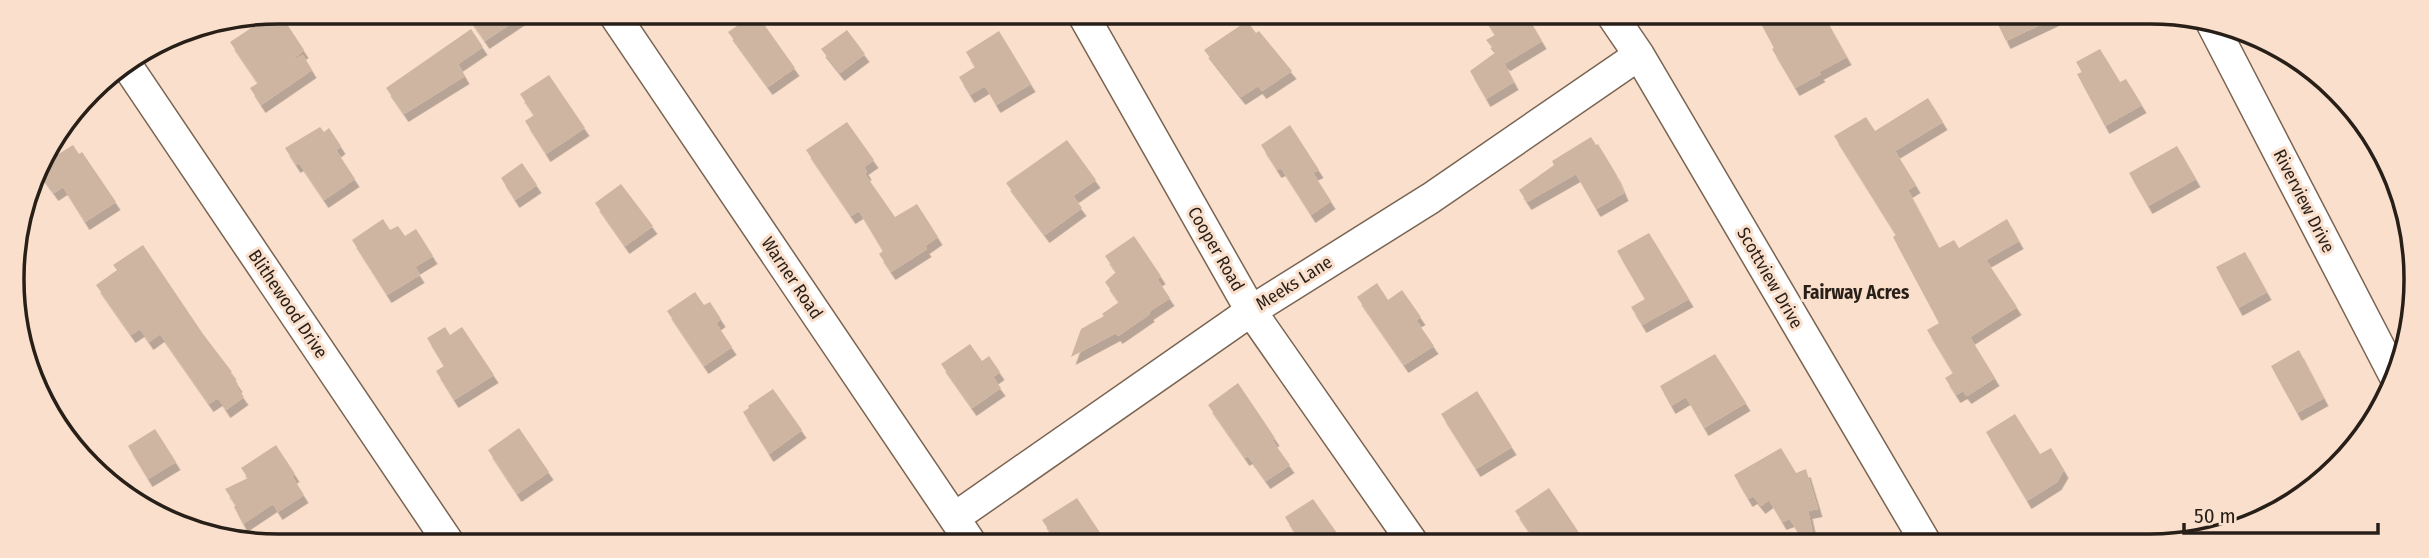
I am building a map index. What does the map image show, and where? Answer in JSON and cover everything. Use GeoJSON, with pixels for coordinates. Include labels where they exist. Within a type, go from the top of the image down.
{"type":"FeatureCollection","features":[{"type":"Feature","properties":{"kind":"street","name":"Warner Road"},"geometry":{"type":"LineString","coordinates":[[620,24],[965,534]]}},
{"type":"Feature","properties":{"kind":"street","name":"Cooper Road"},"geometry":{"type":"LineString","coordinates":[[1088,24],[1251,311],[1406,534]]}},
{"type":"Feature","properties":{"kind":"street","name":"Scottview Drive"},"geometry":{"type":"LineString","coordinates":[[1618,24],[1639,55],[1920,534]]}},
{"type":"Feature","properties":{"kind":"street","name":"Riverview Drive"},"geometry":{"type":"LineString","coordinates":[[2217,33],[2389,366]]}},
{"type":"Feature","properties":{"kind":"street","name":"Meeks Lane"},"geometry":{"type":"LineString","coordinates":[[954,518],[1251,311],[1431,198],[1639,55]]}},
{"type":"Feature","properties":{"kind":"street","name":"Blithewood Drive"},"geometry":{"type":"LineString","coordinates":[[131,72],[443,534]]}},
{"type":"Feature","properties":{"kind":"building"},"geometry":{"type":"Polygon","coordinates":[[[287,24],[304,50],[290,62],[303,55],[312,70],[261,105],[250,88],[258,83],[230,42],[254,26],[287,24]]]}},
{"type":"Feature","properties":{"kind":"building"},"geometry":{"type":"Polygon","coordinates":[[[473,24],[510,24],[485,41],[473,24]]]}},
{"type":"Feature","properties":{"kind":"building"},"geometry":{"type":"Polygon","coordinates":[[[740,24],[764,24],[795,68],[768,87],[728,32],[740,24]]]}},
{"type":"Feature","properties":{"kind":"building"},"geometry":{"type":"Polygon","coordinates":[[[1243,24],[1249,24],[1256,33],[1259,31],[1292,71],[1262,91],[1258,86],[1241,97],[1204,50],[1243,24]]]}},
{"type":"Feature","properties":{"kind":"building"},"geometry":{"type":"Polygon","coordinates":[[[1488,24],[1532,24],[1542,41],[1506,63],[1503,61],[1514,82],[1486,99],[1470,71],[1496,52],[1486,40],[1495,35],[1488,24]]]}},
{"type":"Feature","properties":{"kind":"building"},"geometry":{"type":"Polygon","coordinates":[[[1761,24],[1829,24],[1847,57],[1795,88],[1772,49],[1774,48],[1761,24]]]}},
{"type":"Feature","properties":{"kind":"building"},"geometry":{"type":"Polygon","coordinates":[[[1998,24],[2042,24],[2006,41],[1998,24]]]}},
{"type":"Feature","properties":{"kind":"building"},"geometry":{"type":"Polygon","coordinates":[[[471,29],[483,47],[458,64],[465,76],[404,114],[386,88],[471,29]]]}},
{"type":"Feature","properties":{"kind":"building"},"geometry":{"type":"Polygon","coordinates":[[[847,30],[865,54],[840,73],[821,49],[847,30]]]}},
{"type":"Feature","properties":{"kind":"building"},"geometry":{"type":"Polygon","coordinates":[[[999,31],[1031,84],[996,105],[985,86],[970,95],[959,77],[975,67],[966,52],[999,31]]]}},
{"type":"Feature","properties":{"kind":"building"},"geometry":{"type":"Polygon","coordinates":[[[2100,49],[2120,82],[2126,79],[2142,105],[2105,126],[2077,74],[2082,72],[2076,62],[2100,49]]]}},
{"type":"Feature","properties":{"kind":"building"},"geometry":{"type":"Polygon","coordinates":[[[549,75],[585,128],[546,154],[525,121],[534,115],[520,94],[549,75]]]}},
{"type":"Feature","properties":{"kind":"building"},"geometry":{"type":"Polygon","coordinates":[[[1928,98],[1943,122],[1895,151],[1916,185],[1908,190],[1939,248],[1954,240],[1959,248],[2007,219],[2019,241],[1986,260],[2017,307],[1970,337],[1995,378],[1967,396],[1963,391],[1956,395],[1945,378],[1953,373],[1927,330],[1939,323],[1893,237],[1896,235],[1834,136],[1866,117],[1875,131],[1928,98]]]}},
{"type":"Feature","properties":{"kind":"building"},"geometry":{"type":"Polygon","coordinates":[[[847,122],[874,160],[864,167],[867,172],[865,174],[895,217],[917,204],[938,237],[925,246],[927,249],[891,272],[879,254],[883,251],[859,211],[851,216],[806,150],[847,122]]]}},
{"type":"Feature","properties":{"kind":"building"},"geometry":{"type":"Polygon","coordinates":[[[1290,125],[1319,170],[1313,173],[1331,201],[1311,215],[1281,168],[1277,170],[1261,145],[1290,125]]]}},
{"type":"Feature","properties":{"kind":"building"},"geometry":{"type":"Polygon","coordinates":[[[320,127],[324,132],[329,128],[341,146],[336,150],[355,179],[324,200],[299,163],[296,165],[285,148],[320,127]]]}},
{"type":"Feature","properties":{"kind":"building"},"geometry":{"type":"Polygon","coordinates":[[[1591,137],[1616,174],[1624,193],[1596,209],[1576,174],[1527,202],[1519,190],[1554,165],[1552,161],[1591,137]]]}},
{"type":"Feature","properties":{"kind":"building"},"geometry":{"type":"Polygon","coordinates":[[[1067,140],[1096,180],[1073,196],[1082,208],[1045,235],[1006,183],[1067,140]]]}},
{"type":"Feature","properties":{"kind":"building"},"geometry":{"type":"Polygon","coordinates":[[[73,145],[79,154],[82,152],[116,202],[85,222],[63,187],[54,193],[45,180],[57,155],[73,145]]]}},
{"type":"Feature","properties":{"kind":"building"},"geometry":{"type":"Polygon","coordinates":[[[2177,146],[2196,179],[2148,206],[2129,173],[2177,146]]]}},
{"type":"Feature","properties":{"kind":"building"},"geometry":{"type":"Polygon","coordinates":[[[522,163],[537,185],[515,200],[501,178],[522,163]]]}},
{"type":"Feature","properties":{"kind":"building"},"geometry":{"type":"Polygon","coordinates":[[[621,184],[653,226],[625,246],[595,203],[621,184]]]}},
{"type":"Feature","properties":{"kind":"building"},"geometry":{"type":"Polygon","coordinates":[[[383,219],[390,230],[398,226],[405,236],[416,229],[433,256],[415,267],[420,275],[387,295],[352,240],[383,219]]]}},
{"type":"Feature","properties":{"kind":"building"},"geometry":{"type":"Polygon","coordinates":[[[1649,233],[1689,299],[1642,325],[1631,307],[1645,299],[1617,251],[1649,233]]]}},
{"type":"Feature","properties":{"kind":"building"},"geometry":{"type":"Polygon","coordinates":[[[1134,236],[1161,276],[1157,279],[1170,298],[1118,336],[1116,333],[1071,357],[1081,329],[1104,316],[1102,314],[1119,302],[1105,282],[1116,272],[1105,256],[1134,236]]]}},
{"type":"Feature","properties":{"kind":"building"},"geometry":{"type":"Polygon","coordinates":[[[143,245],[232,372],[230,373],[238,384],[236,386],[244,397],[226,410],[218,398],[209,404],[160,334],[149,342],[140,329],[131,335],[96,285],[117,270],[113,265],[143,245]]]}},
{"type":"Feature","properties":{"kind":"building"},"geometry":{"type":"Polygon","coordinates":[[[2245,252],[2267,292],[2238,308],[2216,267],[2245,252]]]}},
{"type":"Feature","properties":{"kind":"building"},"geometry":{"type":"Polygon","coordinates":[[[1377,283],[1388,300],[1402,290],[1421,317],[1416,320],[1434,346],[1404,365],[1357,297],[1377,283]]]}},
{"type":"Feature","properties":{"kind":"building"},"geometry":{"type":"Polygon","coordinates":[[[695,292],[704,305],[710,302],[721,319],[716,323],[732,347],[704,366],[667,311],[695,292]]]}},
{"type":"Feature","properties":{"kind":"building"},"geometry":{"type":"Polygon","coordinates":[[[445,327],[450,335],[462,327],[494,375],[454,400],[436,371],[444,366],[427,338],[445,327]]]}},
{"type":"Feature","properties":{"kind":"building"},"geometry":{"type":"Polygon","coordinates":[[[970,344],[982,361],[989,356],[1000,372],[993,377],[1001,388],[972,408],[941,364],[970,344]]]}},
{"type":"Feature","properties":{"kind":"building"},"geometry":{"type":"Polygon","coordinates":[[[2299,350],[2324,398],[2297,413],[2271,366],[2299,350]]]}},
{"type":"Feature","properties":{"kind":"building"},"geometry":{"type":"Polygon","coordinates":[[[1715,354],[1746,403],[1704,428],[1686,397],[1671,406],[1660,386],[1715,354]]]}},
{"type":"Feature","properties":{"kind":"building"},"geometry":{"type":"Polygon","coordinates":[[[1238,383],[1290,465],[1266,481],[1248,456],[1245,458],[1208,405],[1238,383]]]}},
{"type":"Feature","properties":{"kind":"building"},"geometry":{"type":"Polygon","coordinates":[[[773,389],[802,430],[769,454],[743,412],[773,389]]]}},
{"type":"Feature","properties":{"kind":"building"},"geometry":{"type":"Polygon","coordinates":[[[1477,391],[1512,447],[1476,469],[1441,414],[1477,391]]]}},
{"type":"Feature","properties":{"kind":"building"},"geometry":{"type":"Polygon","coordinates":[[[2015,414],[2040,454],[2051,448],[2064,470],[2057,482],[2027,501],[1986,432],[2015,414]]]}},
{"type":"Feature","properties":{"kind":"building"},"geometry":{"type":"Polygon","coordinates":[[[519,428],[549,472],[517,494],[488,450],[519,428]]]}},
{"type":"Feature","properties":{"kind":"building"},"geometry":{"type":"Polygon","coordinates":[[[155,429],[176,462],[148,479],[128,446],[155,429]]]}},
{"type":"Feature","properties":{"kind":"building"},"geometry":{"type":"Polygon","coordinates":[[[276,445],[295,474],[292,476],[304,495],[278,512],[273,504],[243,524],[234,507],[236,505],[225,489],[248,478],[241,468],[276,445]]]}},
{"type":"Feature","properties":{"kind":"building"},"geometry":{"type":"Polygon","coordinates":[[[1781,448],[1796,473],[1806,469],[1818,509],[1808,511],[1813,534],[1799,534],[1790,519],[1782,522],[1769,500],[1761,506],[1753,496],[1748,499],[1734,475],[1781,448]]]}},
{"type":"Feature","properties":{"kind":"building"},"geometry":{"type":"Polygon","coordinates":[[[1549,488],[1580,534],[1531,534],[1515,511],[1549,488]]]}},
{"type":"Feature","properties":{"kind":"building"},"geometry":{"type":"Polygon","coordinates":[[[1077,498],[1101,534],[1051,534],[1042,520],[1077,498]]]}},
{"type":"Feature","properties":{"kind":"building"},"geometry":{"type":"Polygon","coordinates":[[[1313,499],[1338,534],[1295,534],[1285,517],[1313,499]]]}},
{"type":"Feature","properties":{"kind":"district","name":"Fairway Acres"},"geometry":{"type":"Point","coordinates":[1856,292]}}]}
